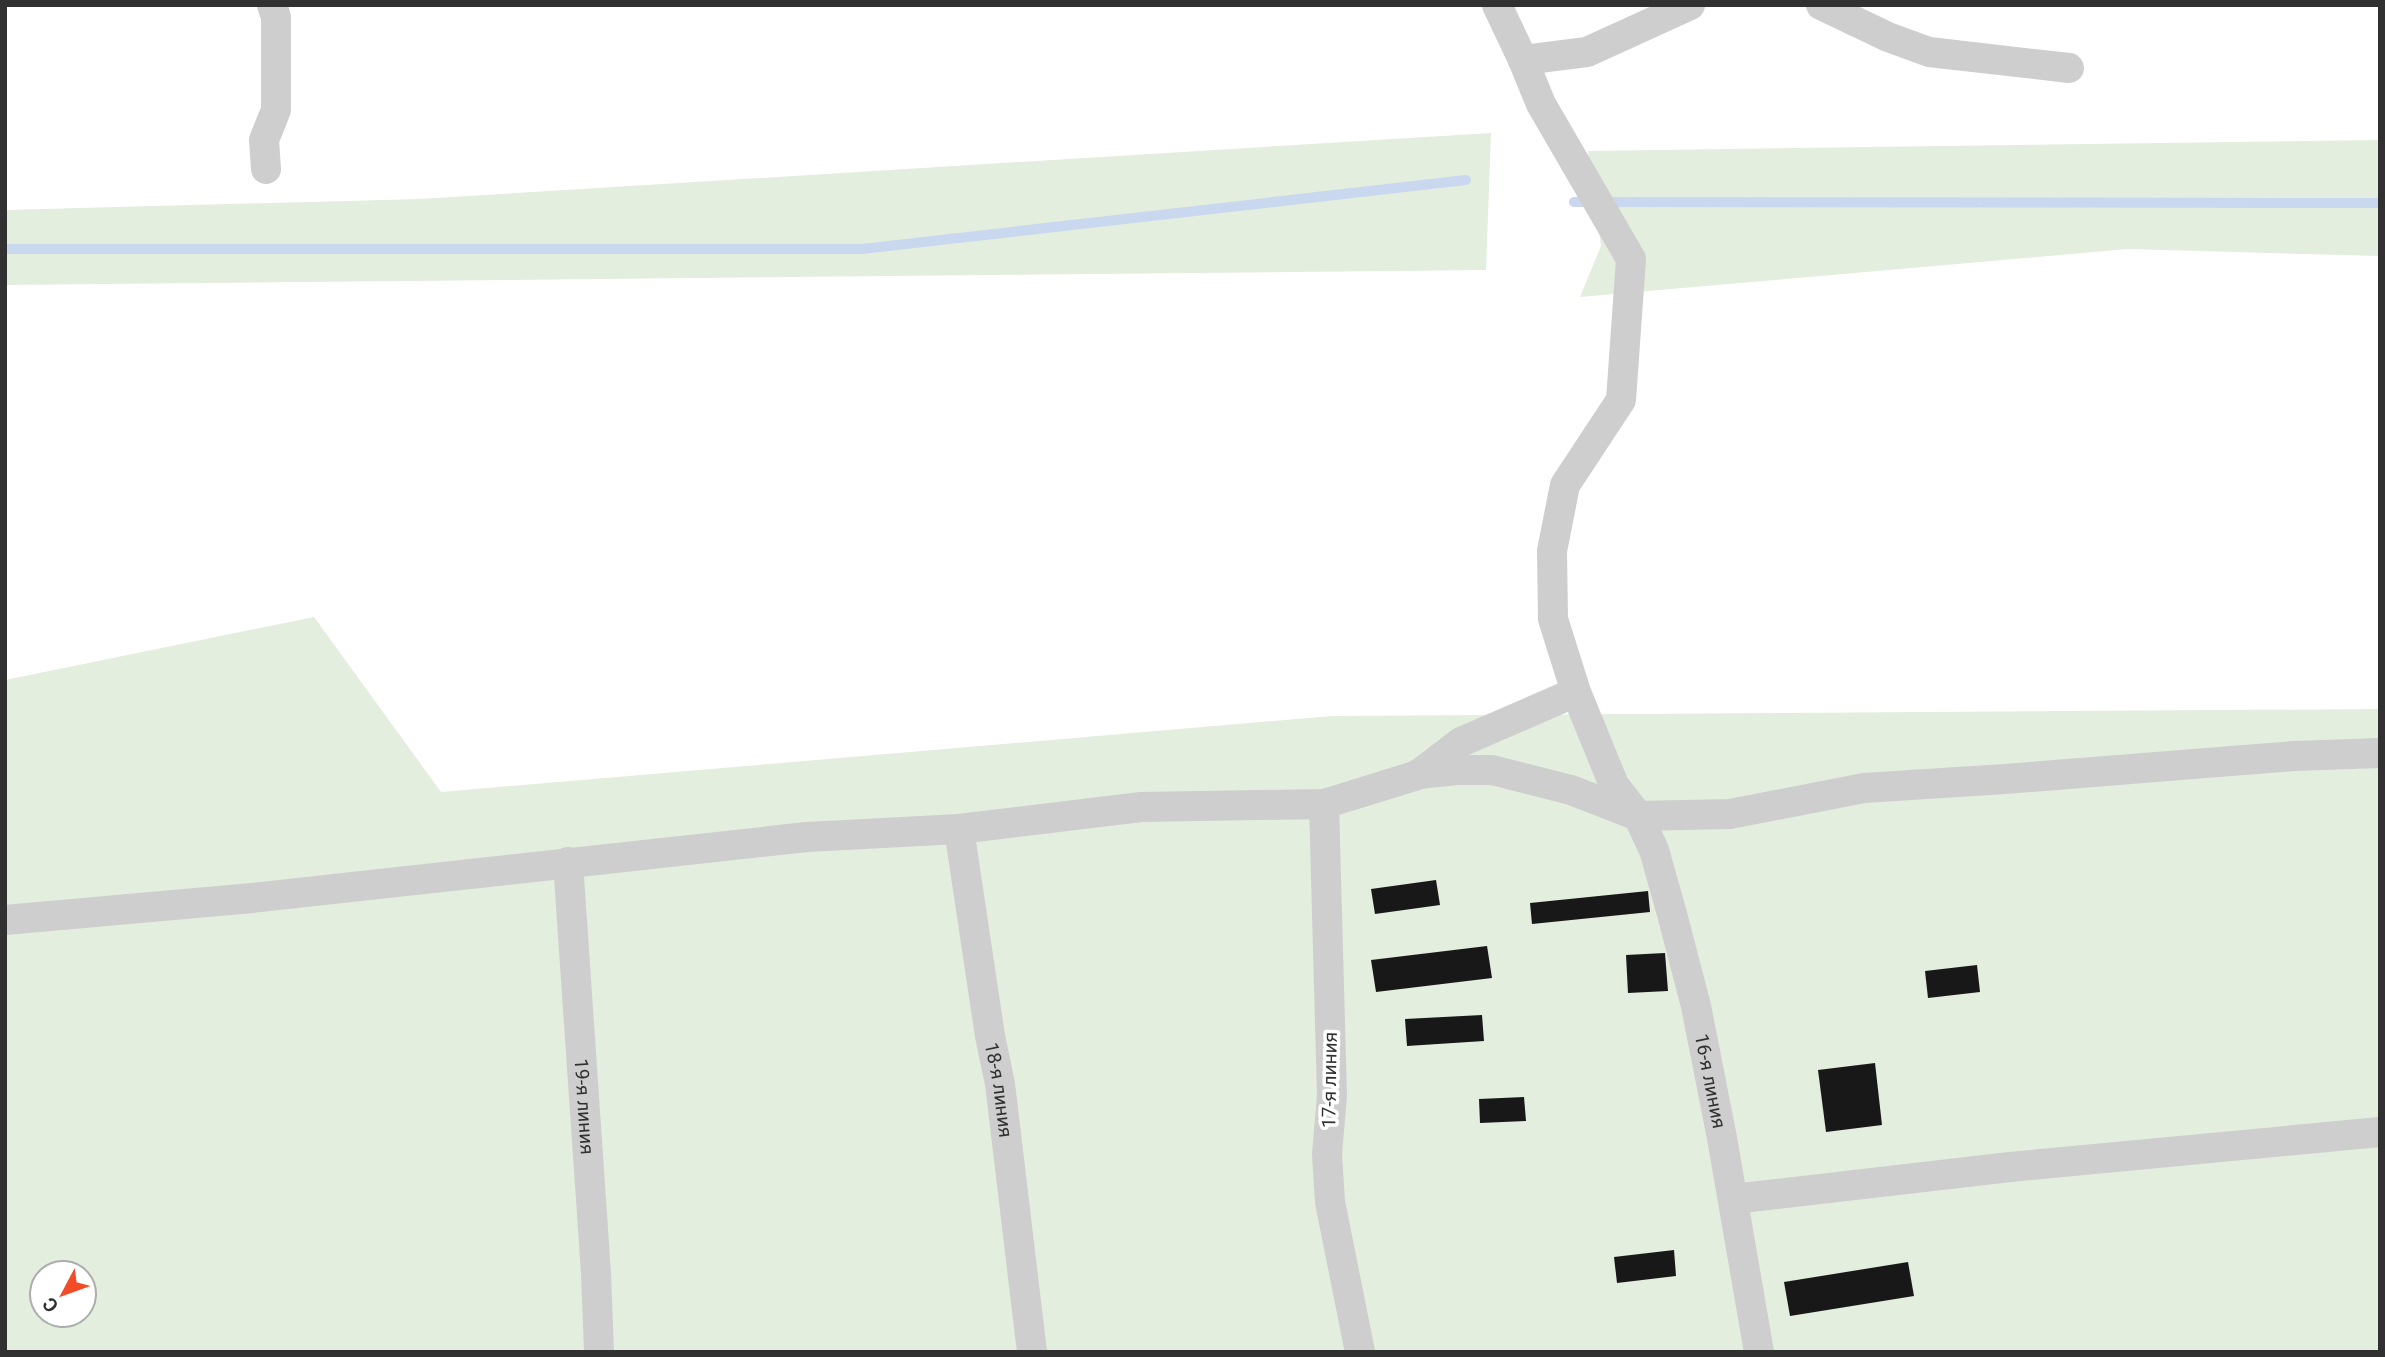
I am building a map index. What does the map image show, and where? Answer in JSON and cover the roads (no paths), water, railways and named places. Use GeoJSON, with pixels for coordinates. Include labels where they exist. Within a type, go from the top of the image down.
{"type":"FeatureCollection","features":[{"type":"Feature","properties":{"kind":"street"},"geometry":{"type":"LineString","coordinates":[[266,169],[264,140],[276,110],[276,18],[272,5]]}},
{"type":"Feature","properties":{"kind":"street","name":"16-я линия"},"geometry":{"type":"LineString","coordinates":[[1497,5],[1541,104],[1631,259],[1620,400],[1565,485],[1552,551],[1553,619],[1576,692],[1614,785],[1638,816],[1654,850],[1696,1006],[1759,1352]]}},
{"type":"Feature","properties":{"kind":"street"},"geometry":{"type":"LineString","coordinates":[[1523,60],[1587,52],[1690,5]]}},
{"type":"Feature","properties":{"kind":"street"},"geometry":{"type":"LineString","coordinates":[[1821,5],[1888,37],[1929,52],[2069,68]]}},
{"type":"Feature","properties":{"kind":"street"},"geometry":{"type":"LineString","coordinates":[[1418,775],[1461,742],[1576,692]]}},
{"type":"Feature","properties":{"kind":"street"},"geometry":{"type":"LineString","coordinates":[[5,920],[252,898],[807,837],[959,829],[1141,807],[1324,804],[1418,775],[1457,769],[1492,770],[1571,790],[1638,816],[1730,814],[1864,788],[2018,779],[2294,756],[2380,753]]}},
{"type":"Feature","properties":{"kind":"street","name":"17-я линия"},"geometry":{"type":"LineString","coordinates":[[1324,804],[1332,1096],[1327,1154],[1330,1202],[1360,1352]]}},
{"type":"Feature","properties":{"kind":"street","name":"18-я линия"},"geometry":{"type":"LineString","coordinates":[[959,829],[990,1036],[1000,1084],[1032,1352]]}},
{"type":"Feature","properties":{"kind":"street","name":"19-я линия"},"geometry":{"type":"LineString","coordinates":[[568,862],[599,1352]]}},
{"type":"Feature","properties":{"kind":"street"},"geometry":{"type":"LineString","coordinates":[[1732,1199],[2010,1167],[2380,1132]]}},
{"type":"Feature","properties":{"kind":"waterway"},"geometry":{"type":"LineString","coordinates":[[5,249],[862,249],[1466,180]]}},
{"type":"Feature","properties":{"kind":"waterway"},"geometry":{"type":"LineString","coordinates":[[1574,202],[2380,203]]}}]}
